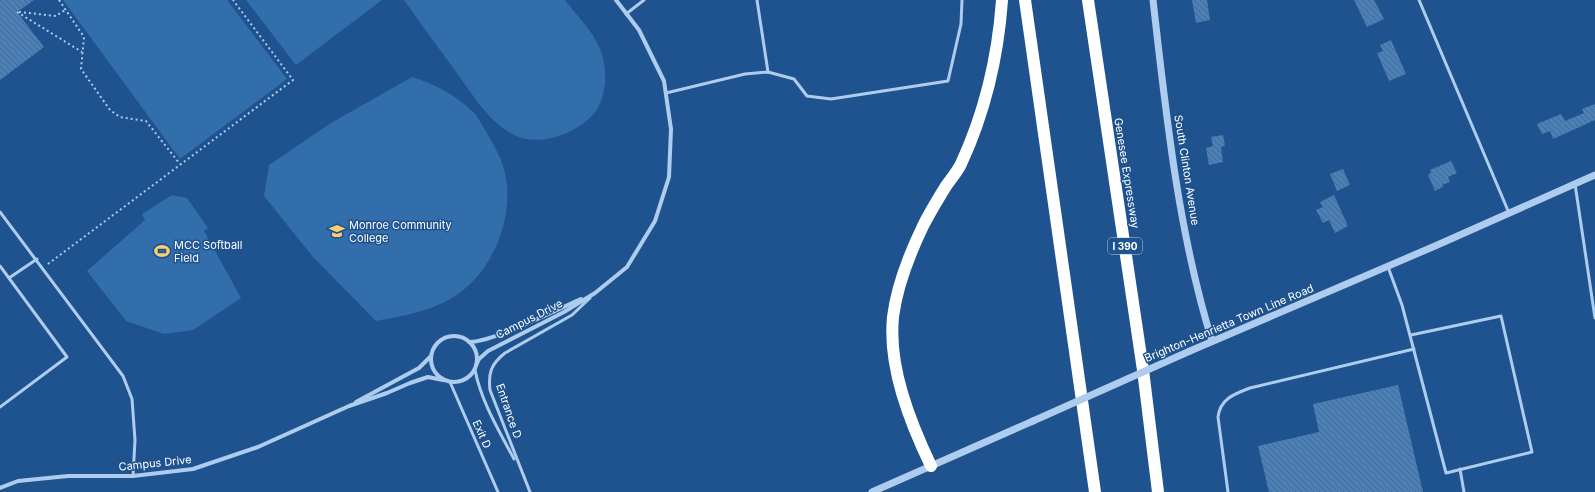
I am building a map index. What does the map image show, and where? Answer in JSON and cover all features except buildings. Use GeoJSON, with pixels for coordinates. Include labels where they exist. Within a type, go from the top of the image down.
{"type":"FeatureCollection","features":[{"type":"Feature","properties":{"kind":"highway"},"geometry":{"type":"LineString","coordinates":[[931,466],[916,434],[899,382],[895,363],[893,318],[898,290],[907,261],[924,224],[960,165],[975,130],[994,69],[1000,32],[1002,0]]}},
{"type":"Feature","properties":{"kind":"highway"},"geometry":{"type":"LineString","coordinates":[[1025,0],[1095,492]]}},
{"type":"Feature","properties":{"kind":"highway","name":"Genesee Expressway"},"geometry":{"type":"LineString","coordinates":[[1088,0],[1143,370],[1158,492]]}},
{"type":"Feature","properties":{"kind":"street","name":"Campus Drive"},"geometry":{"type":"LineString","coordinates":[[475,367],[479,359],[488,351],[564,312],[594,293],[627,267],[655,221],[669,177],[671,129],[664,81],[642,37],[616,0]]}},
{"type":"Feature","properties":{"kind":"street","name":"South Clinton Avenue"},"geometry":{"type":"LineString","coordinates":[[1153,0],[1185,232],[1198,295],[1212,341]]}},
{"type":"Feature","properties":{"kind":"street","name":"Brighton-Henrietta Town Line Road"},"geometry":{"type":"LineString","coordinates":[[872,492],[1190,350],[1388,266],[1595,175]]}},
{"type":"Feature","properties":{"kind":"street","name":"Campus Drive"},"geometry":{"type":"LineString","coordinates":[[469,342],[475,342],[502,333],[594,293]]}},
{"type":"Feature","properties":{"kind":"street"},"geometry":{"type":"LineString","coordinates":[[455,336],[469,342],[476,355],[475,367],[464,380],[450,382],[443,380],[436,375],[432,368],[431,356],[434,346],[447,337],[455,336]]}},
{"type":"Feature","properties":{"kind":"street","name":"Campus Drive"},"geometry":{"type":"LineString","coordinates":[[0,488],[18,481],[68,476],[134,476],[193,468],[258,447],[349,406],[419,368],[431,356]]}},
{"type":"Feature","properties":{"kind":"street","name":"Campus Drive"},"geometry":{"type":"LineString","coordinates":[[349,406],[421,379],[434,377],[443,380]]}},
{"type":"Feature","properties":{"kind":"lane"},"geometry":{"type":"LineString","coordinates":[[626,14],[644,0]]}},
{"type":"Feature","properties":{"kind":"lane"},"geometry":{"type":"LineString","coordinates":[[756,0],[768,72]]}},
{"type":"Feature","properties":{"kind":"lane"},"geometry":{"type":"LineString","coordinates":[[666,93],[745,74],[768,72],[794,79],[807,96],[832,99],[948,81],[961,24],[962,0]]}},
{"type":"Feature","properties":{"kind":"lane"},"geometry":{"type":"LineString","coordinates":[[1419,0],[1509,213]]}},
{"type":"Feature","properties":{"kind":"lane"},"geometry":{"type":"LineString","coordinates":[[1575,184],[1595,318]]}},
{"type":"Feature","properties":{"kind":"lane"},"geometry":{"type":"LineString","coordinates":[[0,212],[43,267],[123,376],[132,400],[136,440],[134,476]]}},
{"type":"Feature","properties":{"kind":"lane"},"geometry":{"type":"LineString","coordinates":[[9,278],[36,259]]}},
{"type":"Feature","properties":{"kind":"lane"},"geometry":{"type":"LineString","coordinates":[[0,266],[67,357],[0,407]]}},
{"type":"Feature","properties":{"kind":"lane"},"geometry":{"type":"LineString","coordinates":[[1388,266],[1411,335],[1446,473],[1532,452],[1501,316],[1411,335]]}},
{"type":"Feature","properties":{"kind":"lane","name":"Entrance D"},"geometry":{"type":"LineString","coordinates":[[519,468],[490,390],[489,377],[492,368],[496,360],[505,353],[572,315],[594,293]]}},
{"type":"Feature","properties":{"kind":"lane"},"geometry":{"type":"LineString","coordinates":[[1228,492],[1218,417],[1219,408],[1226,400],[1235,394],[1250,388],[1414,349]]}},
{"type":"Feature","properties":{"kind":"lane","name":"Entrance D"},"geometry":{"type":"LineString","coordinates":[[475,367],[482,395],[530,492]]}},
{"type":"Feature","properties":{"kind":"lane","name":"Exit D"},"geometry":{"type":"LineString","coordinates":[[450,382],[498,492]]}},
{"type":"Feature","properties":{"kind":"lane"},"geometry":{"type":"LineString","coordinates":[[1460,469],[1464,492]]}},
{"type":"Feature","properties":{"kind":"path"},"geometry":{"type":"LineString","coordinates":[[59,0],[84,37],[81,69],[110,110],[120,117],[146,122],[180,164]]}},
{"type":"Feature","properties":{"kind":"path"},"geometry":{"type":"LineString","coordinates":[[43,267],[293,80],[233,0]]}},
{"type":"Feature","properties":{"kind":"path"},"geometry":{"type":"LineString","coordinates":[[65,10],[56,16],[17,12],[82,53]]}},
{"type":"Feature","properties":{"kind":"shaded area"},"geometry":{"type":"Polygon","coordinates":[[[63,0],[227,0],[287,79],[180,159],[63,0]]]}},
{"type":"Feature","properties":{"kind":"shaded area"},"geometry":{"type":"Polygon","coordinates":[[[246,0],[382,0],[296,65],[246,0]]]}},
{"type":"Feature","properties":{"kind":"shaded area"},"geometry":{"type":"Polygon","coordinates":[[[404,0],[565,0],[593,36],[603,56],[605,81],[600,104],[589,119],[580,126],[558,136],[535,140],[524,139],[514,135],[496,122],[481,106],[404,0]]]}},
{"type":"Feature","properties":{"kind":"shaded area"},"geometry":{"type":"Polygon","coordinates":[[[412,77],[429,83],[453,96],[478,117],[497,151],[504,169],[507,184],[505,216],[502,232],[496,247],[479,274],[469,285],[449,300],[426,310],[376,321],[313,257],[264,196],[269,165],[331,123],[412,77]]]}},
{"type":"Feature","properties":{"kind":"shaded area","name":"MCC Softball Field"},"geometry":{"type":"Polygon","coordinates":[[[172,195],[187,198],[208,228],[204,231],[241,298],[193,330],[164,334],[126,321],[87,271],[145,220],[142,214],[172,195]]]}},
{"type":"Feature","properties":{"kind":"place","name":"Monroe Community College"},"geometry":{"type":"Point","coordinates":[337,231]}},
{"type":"Feature","properties":{"kind":"place","name":"MCC Softball Field"},"geometry":{"type":"Point","coordinates":[162,251]}}]}
